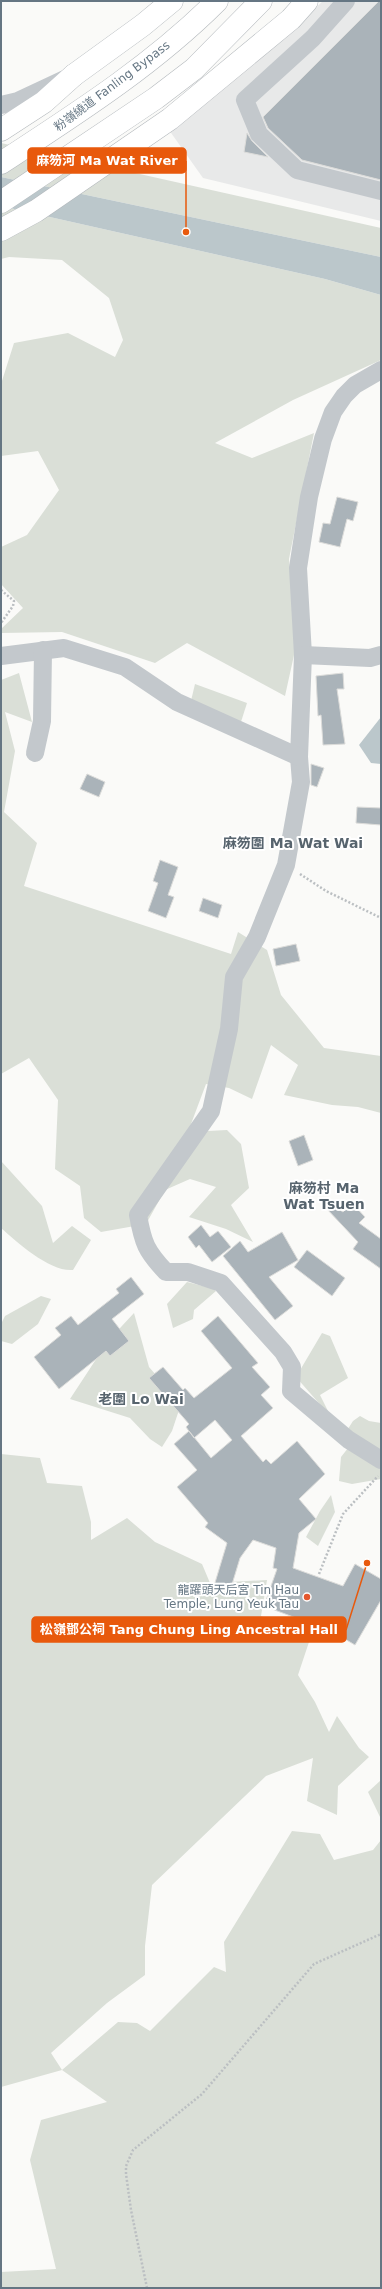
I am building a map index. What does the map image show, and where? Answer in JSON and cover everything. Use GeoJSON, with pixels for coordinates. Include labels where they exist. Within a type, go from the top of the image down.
{"type":"FeatureCollection","features":[{"type":"Feature","properties":{"kind":"main road"},"geometry":{"type":"LineString","coordinates":[[1,130],[44,102],[74,75],[172,1]]}},
{"type":"Feature","properties":{"kind":"main road","name":"粉嶺繞道 Fanling Bypass"},"geometry":{"type":"LineString","coordinates":[[1,163],[59,126],[138,70],[217,1]]}},
{"type":"Feature","properties":{"kind":"main road"},"geometry":{"type":"LineString","coordinates":[[1,202],[146,105],[194,69],[261,1]]}},
{"type":"Feature","properties":{"kind":"main road"},"geometry":{"type":"LineString","coordinates":[[1,230],[36,211],[170,119],[291,19],[308,1]]}},
{"type":"Feature","properties":{"kind":"street"},"geometry":{"type":"LineString","coordinates":[[346,1],[314,38],[245,100],[259,134],[297,170],[381,191]]}},
{"type":"Feature","properties":{"kind":"street"},"geometry":{"type":"LineString","coordinates":[[1,105],[18,101],[74,75]]}},
{"type":"Feature","properties":{"kind":"street"},"geometry":{"type":"LineString","coordinates":[[381,370],[355,386],[344,396],[333,412],[321,446],[309,497],[298,568],[303,655],[299,757],[300,782],[286,866],[257,937],[234,977],[229,1029],[211,1111],[138,1215],[143,1243],[166,1272],[188,1272],[221,1283],[283,1352],[292,1367],[291,1391],[349,1440],[381,1460]]}},
{"type":"Feature","properties":{"kind":"street"},"geometry":{"type":"LineString","coordinates":[[1,656],[64,648],[125,667],[177,702],[299,757]]}},
{"type":"Feature","properties":{"kind":"street"},"geometry":{"type":"LineString","coordinates":[[35,753],[42,720],[43,650]]}},
{"type":"Feature","properties":{"kind":"street"},"geometry":{"type":"LineString","coordinates":[[303,655],[370,658],[381,655]]}},
{"type":"Feature","properties":{"kind":"path"},"geometry":{"type":"LineString","coordinates":[[1,590],[14,601],[13,606],[1,623]]}},
{"type":"Feature","properties":{"kind":"path"},"geometry":{"type":"LineString","coordinates":[[286,866],[326,891],[381,918]]}},
{"type":"Feature","properties":{"kind":"path"},"geometry":{"type":"LineString","coordinates":[[319,1574],[343,1514],[375,1481],[381,1470]]}},
{"type":"Feature","properties":{"kind":"path"},"geometry":{"type":"LineString","coordinates":[[147,2288],[131,2210],[126,2174],[126,2166],[133,2150],[202,2094],[314,1964],[381,1934]]}},
{"type":"Feature","properties":{"kind":"shaded area"},"geometry":{"type":"Polygon","coordinates":[[[323,1],[381,1],[381,221],[203,178],[169,130],[258,61],[323,1]]]}},
{"type":"Feature","properties":{"kind":"shaded area"},"geometry":{"type":"Polygon","coordinates":[[[1,143],[381,228],[381,257],[1,177],[1,143]]]}},
{"type":"Feature","properties":{"kind":"shaded area"},"geometry":{"type":"Polygon","coordinates":[[[1,177],[381,257],[381,295],[325,279],[1,206],[1,177]]]}},
{"type":"Feature","properties":{"kind":"shaded area"},"geometry":{"type":"Polygon","coordinates":[[[1,206],[325,279],[381,295],[381,360],[293,400],[215,443],[252,458],[314,433],[289,559],[296,646],[285,696],[187,643],[155,663],[62,632],[1,633],[1,629],[23,608],[1,584],[1,547],[27,535],[59,490],[38,451],[1,456],[1,384],[14,343],[68,333],[115,357],[123,340],[109,298],[62,260],[9,257],[1,259],[1,206]]]}},
{"type":"Feature","properties":{"kind":"shaded area"},"geometry":{"type":"Polygon","coordinates":[[[19,673],[32,722],[5,712],[15,751],[4,812],[37,843],[24,886],[231,954],[238,932],[267,950],[281,995],[324,1048],[381,1056],[381,1113],[358,1107],[332,1105],[284,1095],[298,1065],[271,1045],[252,1099],[229,1088],[206,1084],[188,1132],[227,1130],[241,1144],[249,1188],[231,1205],[253,1242],[226,1229],[189,1217],[216,1187],[190,1179],[165,1190],[146,1224],[101,1232],[84,1218],[80,1186],[55,1169],[58,1100],[29,1058],[1,1074],[1,680],[19,673]]]}},
{"type":"Feature","properties":{"kind":"shaded area"},"geometry":{"type":"Polygon","coordinates":[[[195,684],[247,703],[240,725],[190,705],[195,684]]]}},
{"type":"Feature","properties":{"kind":"shaded area"},"geometry":{"type":"Polygon","coordinates":[[[381,717],[381,764],[371,763],[359,745],[381,717]]]}},
{"type":"Feature","properties":{"kind":"shaded area"},"geometry":{"type":"Polygon","coordinates":[[[1,1161],[42,1206],[53,1243],[72,1226],[91,1240],[73,1270],[64,1269],[45,1262],[1,1228],[1,1161]]]}},
{"type":"Feature","properties":{"kind":"shaded area"},"geometry":{"type":"Polygon","coordinates":[[[187,1282],[211,1288],[216,1291],[194,1310],[193,1319],[173,1328],[167,1304],[187,1282]]]}},
{"type":"Feature","properties":{"kind":"shaded area"},"geometry":{"type":"Polygon","coordinates":[[[41,1296],[51,1299],[38,1324],[12,1344],[1,1341],[1,1324],[5,1316],[41,1296]]]}},
{"type":"Feature","properties":{"kind":"shaded area"},"geometry":{"type":"Polygon","coordinates":[[[134,1313],[149,1367],[181,1404],[172,1431],[162,1447],[150,1439],[130,1418],[70,1399],[108,1341],[134,1313]]]}},
{"type":"Feature","properties":{"kind":"shaded area"},"geometry":{"type":"Polygon","coordinates":[[[322,1333],[330,1336],[348,1378],[320,1395],[331,1417],[296,1377],[322,1333]]]}},
{"type":"Feature","properties":{"kind":"shaded area"},"geometry":{"type":"Polygon","coordinates":[[[360,1416],[369,1421],[381,1423],[381,1479],[352,1484],[339,1481],[341,1457],[356,1438],[346,1432],[353,1421],[360,1416]]]}},
{"type":"Feature","properties":{"kind":"shaded area"},"geometry":{"type":"Polygon","coordinates":[[[1,1454],[40,1458],[47,1483],[82,1486],[91,1522],[91,1540],[127,1518],[155,1542],[202,1564],[210,1583],[267,1580],[261,1616],[310,1639],[298,1675],[315,1702],[329,1732],[337,1716],[359,1748],[369,1757],[338,1786],[337,1815],[307,1801],[313,1758],[266,1776],[152,1885],[145,1946],[145,1975],[107,2003],[51,2053],[62,2070],[1,2087],[1,1454]]]}},
{"type":"Feature","properties":{"kind":"shaded area"},"geometry":{"type":"Polygon","coordinates":[[[331,1495],[335,1512],[318,1546],[306,1537],[320,1511],[331,1495]]]}},
{"type":"Feature","properties":{"kind":"shaded area"},"geometry":{"type":"Polygon","coordinates":[[[381,1780],[381,1819],[368,1792],[381,1780]]]}},
{"type":"Feature","properties":{"kind":"shaded area"},"geometry":{"type":"Polygon","coordinates":[[[292,1831],[320,1834],[334,1860],[373,1850],[381,1840],[381,2288],[1,2288],[1,2272],[56,2269],[30,2160],[41,2120],[107,2102],[62,2070],[118,2022],[137,2023],[150,2031],[214,1967],[226,1972],[224,1942],[292,1831]]]}},
{"type":"Feature","properties":{"kind":"building"},"geometry":{"type":"Polygon","coordinates":[[[379,1],[381,1],[381,180],[302,160],[268,128],[263,117],[379,1]]]}},
{"type":"Feature","properties":{"kind":"building"},"geometry":{"type":"Polygon","coordinates":[[[247,133],[252,141],[268,157],[244,152],[247,133]]]}},
{"type":"Feature","properties":{"kind":"building"},"geometry":{"type":"Polygon","coordinates":[[[337,497],[358,502],[353,521],[347,519],[340,547],[319,542],[323,523],[330,524],[337,497]]]}},
{"type":"Feature","properties":{"kind":"building"},"geometry":{"type":"Polygon","coordinates":[[[343,673],[344,689],[337,689],[345,744],[323,745],[321,715],[318,716],[316,676],[343,673]]]}},
{"type":"Feature","properties":{"kind":"building"},"geometry":{"type":"Polygon","coordinates":[[[311,764],[324,768],[317,787],[311,785],[311,764]]]}},
{"type":"Feature","properties":{"kind":"building"},"geometry":{"type":"Polygon","coordinates":[[[87,774],[105,782],[99,797],[80,789],[87,774]]]}},
{"type":"Feature","properties":{"kind":"building"},"geometry":{"type":"Polygon","coordinates":[[[357,807],[381,808],[381,825],[356,823],[357,807]]]}},
{"type":"Feature","properties":{"kind":"building"},"geometry":{"type":"Polygon","coordinates":[[[160,860],[178,867],[168,895],[174,897],[166,918],[148,911],[158,883],[153,881],[160,860]]]}},
{"type":"Feature","properties":{"kind":"building"},"geometry":{"type":"Polygon","coordinates":[[[203,898],[222,905],[218,918],[199,911],[203,898]]]}},
{"type":"Feature","properties":{"kind":"building"},"geometry":{"type":"Polygon","coordinates":[[[296,944],[300,961],[276,966],[273,949],[296,944]]]}},
{"type":"Feature","properties":{"kind":"building"},"geometry":{"type":"Polygon","coordinates":[[[304,1135],[313,1160],[298,1166],[289,1141],[304,1135]]]}},
{"type":"Feature","properties":{"kind":"building"},"geometry":{"type":"Polygon","coordinates":[[[330,1203],[343,1212],[352,1203],[365,1217],[359,1223],[381,1239],[381,1269],[353,1249],[358,1242],[326,1208],[330,1203]]]}},
{"type":"Feature","properties":{"kind":"building"},"geometry":{"type":"Polygon","coordinates":[[[201,1225],[210,1237],[218,1231],[231,1247],[212,1262],[199,1245],[196,1248],[188,1237],[201,1225]]]}},
{"type":"Feature","properties":{"kind":"building"},"geometry":{"type":"Polygon","coordinates":[[[282,1232],[298,1260],[269,1277],[293,1306],[275,1320],[223,1256],[240,1241],[248,1252],[282,1232]]]}},
{"type":"Feature","properties":{"kind":"building"},"geometry":{"type":"Polygon","coordinates":[[[307,1250],[345,1278],[332,1296],[294,1267],[307,1250]]]}},
{"type":"Feature","properties":{"kind":"building"},"geometry":{"type":"Polygon","coordinates":[[[131,1277],[144,1294],[112,1319],[129,1341],[110,1356],[106,1351],[59,1389],[34,1357],[61,1335],[55,1328],[71,1316],[78,1325],[119,1293],[116,1289],[131,1277]]]}},
{"type":"Feature","properties":{"kind":"building"},"geometry":{"type":"Polygon","coordinates":[[[218,1316],[258,1363],[252,1367],[270,1387],[261,1395],[273,1408],[241,1436],[263,1462],[266,1459],[271,1464],[297,1441],[325,1474],[299,1499],[316,1519],[299,1533],[293,1568],[343,1586],[355,1564],[381,1579],[381,1600],[355,1645],[313,1620],[312,1624],[264,1606],[277,1569],[273,1568],[276,1548],[253,1540],[240,1558],[230,1591],[214,1586],[227,1543],[205,1527],[208,1523],[177,1487],[197,1470],[174,1444],[189,1431],[186,1427],[189,1424],[149,1378],[163,1367],[183,1390],[185,1388],[194,1398],[232,1368],[201,1331],[218,1316]],[[215,1420],[194,1438],[211,1458],[232,1440],[215,1420]]]}},
{"type":"Feature","properties":{"kind":"place","name":"麻笏河 Ma Wat River"},"geometry":{"type":"Point","coordinates":[186,232]}},
{"type":"Feature","properties":{"kind":"place","name":"松嶺鄧公祠 Tang Chung Ling Ancestral Hall"},"geometry":{"type":"Point","coordinates":[367,1563]}},
{"type":"Feature","properties":{"kind":"place","name":"龍躍頭天后宮 Tin Hau Temple, Lung Yeuk Tau"},"geometry":{"type":"Point","coordinates":[307,1597]}},
{"type":"Feature","properties":{"kind":"district","name":"麻笏圍 Ma Wat Wai"},"geometry":{"type":"Point","coordinates":[293,843]}},
{"type":"Feature","properties":{"kind":"district","name":"麻笏村 Ma Wat Tsuen"},"geometry":{"type":"Point","coordinates":[324,1196]}},
{"type":"Feature","properties":{"kind":"district","name":"老圍 Lo Wai"},"geometry":{"type":"Point","coordinates":[141,1399]}}]}
